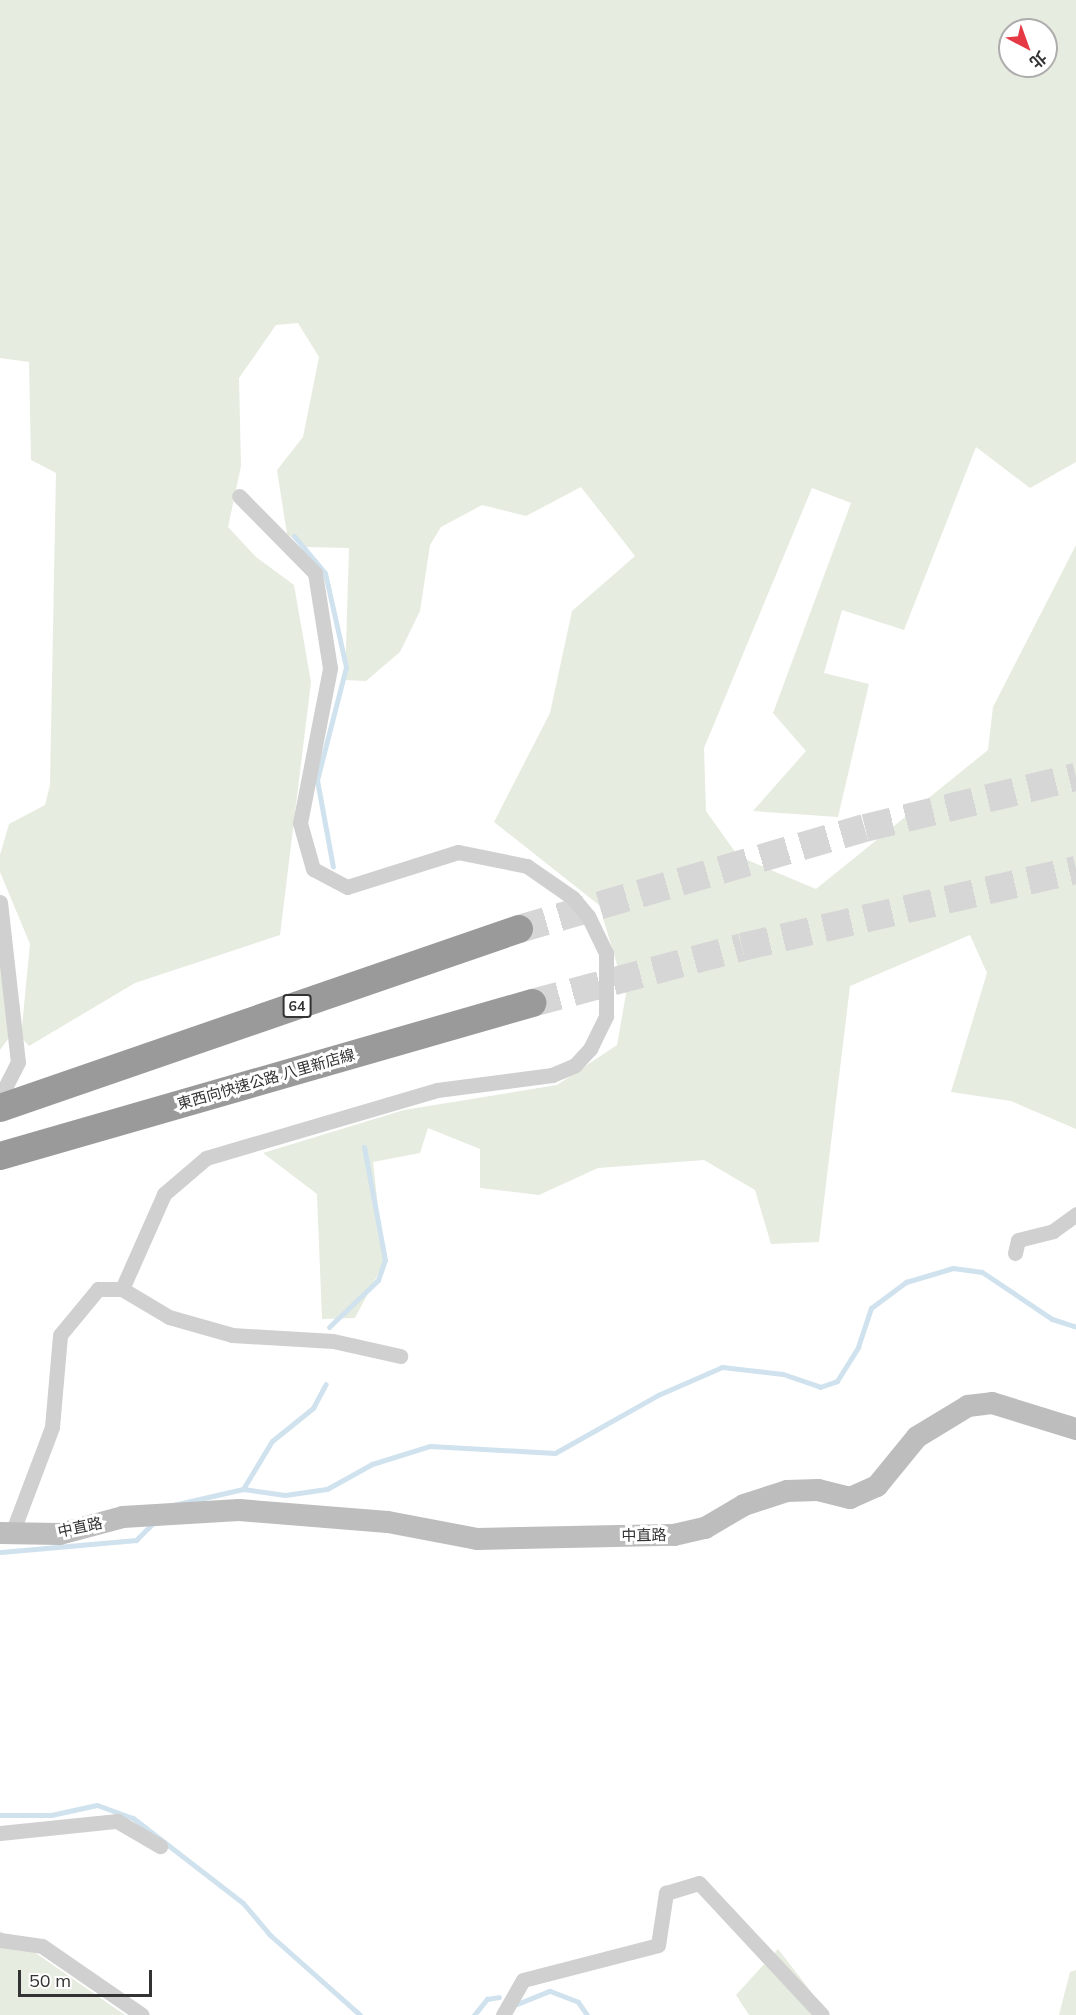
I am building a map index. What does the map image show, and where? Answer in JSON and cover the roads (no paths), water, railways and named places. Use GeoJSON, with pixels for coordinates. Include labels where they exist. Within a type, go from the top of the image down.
{"type":"FeatureCollection","features":[{"type":"Feature","properties":{"kind":"highway","name":"64"},"geometry":{"type":"LineString","coordinates":[[0,1108],[519,929]]}},
{"type":"Feature","properties":{"kind":"highway","name":"東西向快速公路 八里新店線"},"geometry":{"type":"LineString","coordinates":[[0,1156],[532,1003]]}},
{"type":"Feature","properties":{"kind":"street"},"geometry":{"type":"LineString","coordinates":[[122,1289],[164,1194],[206,1158],[438,1090],[552,1075],[575,1065],[590,1049],[606,1016],[606,953],[588,916],[557,885],[527,866],[458,852],[347,887],[313,869],[300,823],[330,668],[315,573],[239,496]]}},
{"type":"Feature","properties":{"kind":"street"},"geometry":{"type":"LineString","coordinates":[[0,902],[18,1062],[0,1097]]}},
{"type":"Feature","properties":{"kind":"street"},"geometry":{"type":"LineString","coordinates":[[1015,1253],[1018,1240],[1053,1231],[1076,1214]]}},
{"type":"Feature","properties":{"kind":"street"},"geometry":{"type":"LineString","coordinates":[[6,1533],[52,1427],[60,1335],[98,1289],[122,1289],[169,1317],[232,1335],[333,1341],[400,1356]]}},
{"type":"Feature","properties":{"kind":"street","name":"中直路"},"geometry":{"type":"LineString","coordinates":[[6,1533],[60,1534],[123,1517],[166,1518],[286,1512],[526,1541],[674,1535],[705,1528],[744,1505],[787,1491],[819,1490],[850,1498],[877,1486],[917,1437],[968,1406],[1003,1405],[1076,1429]]}},
{"type":"Feature","properties":{"kind":"street"},"geometry":{"type":"LineString","coordinates":[[0,1833],[117,1821],[160,1846]]}},
{"type":"Feature","properties":{"kind":"street"},"geometry":{"type":"LineString","coordinates":[[503,2015],[523,1980],[658,1945],[666,1893],[699,1883],[822,2015]]}},
{"type":"Feature","properties":{"kind":"street"},"geometry":{"type":"LineString","coordinates":[[0,1940],[42,1946],[142,2015]]}},
{"type":"Feature","properties":{"kind":"waterway"},"geometry":{"type":"LineString","coordinates":[[294,536],[325,573],[346,667],[317,780],[333,867]]}},
{"type":"Feature","properties":{"kind":"waterway"},"geometry":{"type":"LineString","coordinates":[[329,1327],[378,1280],[385,1260],[364,1147]]}},
{"type":"Feature","properties":{"kind":"waterway"},"geometry":{"type":"LineString","coordinates":[[169,1506],[243,1489],[285,1495],[327,1489],[372,1464],[430,1446],[555,1453],[658,1395],[722,1367],[783,1374],[820,1387],[837,1381],[858,1347],[871,1308],[906,1282],[953,1268],[982,1272],[1052,1319],[1076,1327]]}},
{"type":"Feature","properties":{"kind":"waterway"},"geometry":{"type":"LineString","coordinates":[[243,1489],[272,1441],[313,1408],[326,1384]]}},
{"type":"Feature","properties":{"kind":"waterway"},"geometry":{"type":"LineString","coordinates":[[1,1552],[136,1540],[153,1523]]}},
{"type":"Feature","properties":{"kind":"waterway"},"geometry":{"type":"LineString","coordinates":[[0,1815],[51,1815],[97,1805],[133,1818],[243,1903],[270,1935],[360,2015]]}},
{"type":"Feature","properties":{"kind":"waterway"},"geometry":{"type":"LineString","coordinates":[[517,2004],[550,1991],[578,2002],[587,2015]]}},
{"type":"Feature","properties":{"kind":"waterway"},"geometry":{"type":"LineString","coordinates":[[474,2015],[487,1999],[499,1997]]}},
{"type":"Feature","properties":{"kind":"tunnel"},"geometry":{"type":"LineString","coordinates":[[519,929],[865,828],[1076,777]]}},
{"type":"Feature","properties":{"kind":"tunnel"},"geometry":{"type":"LineString","coordinates":[[532,1003],[742,947],[1076,870]]}}]}
